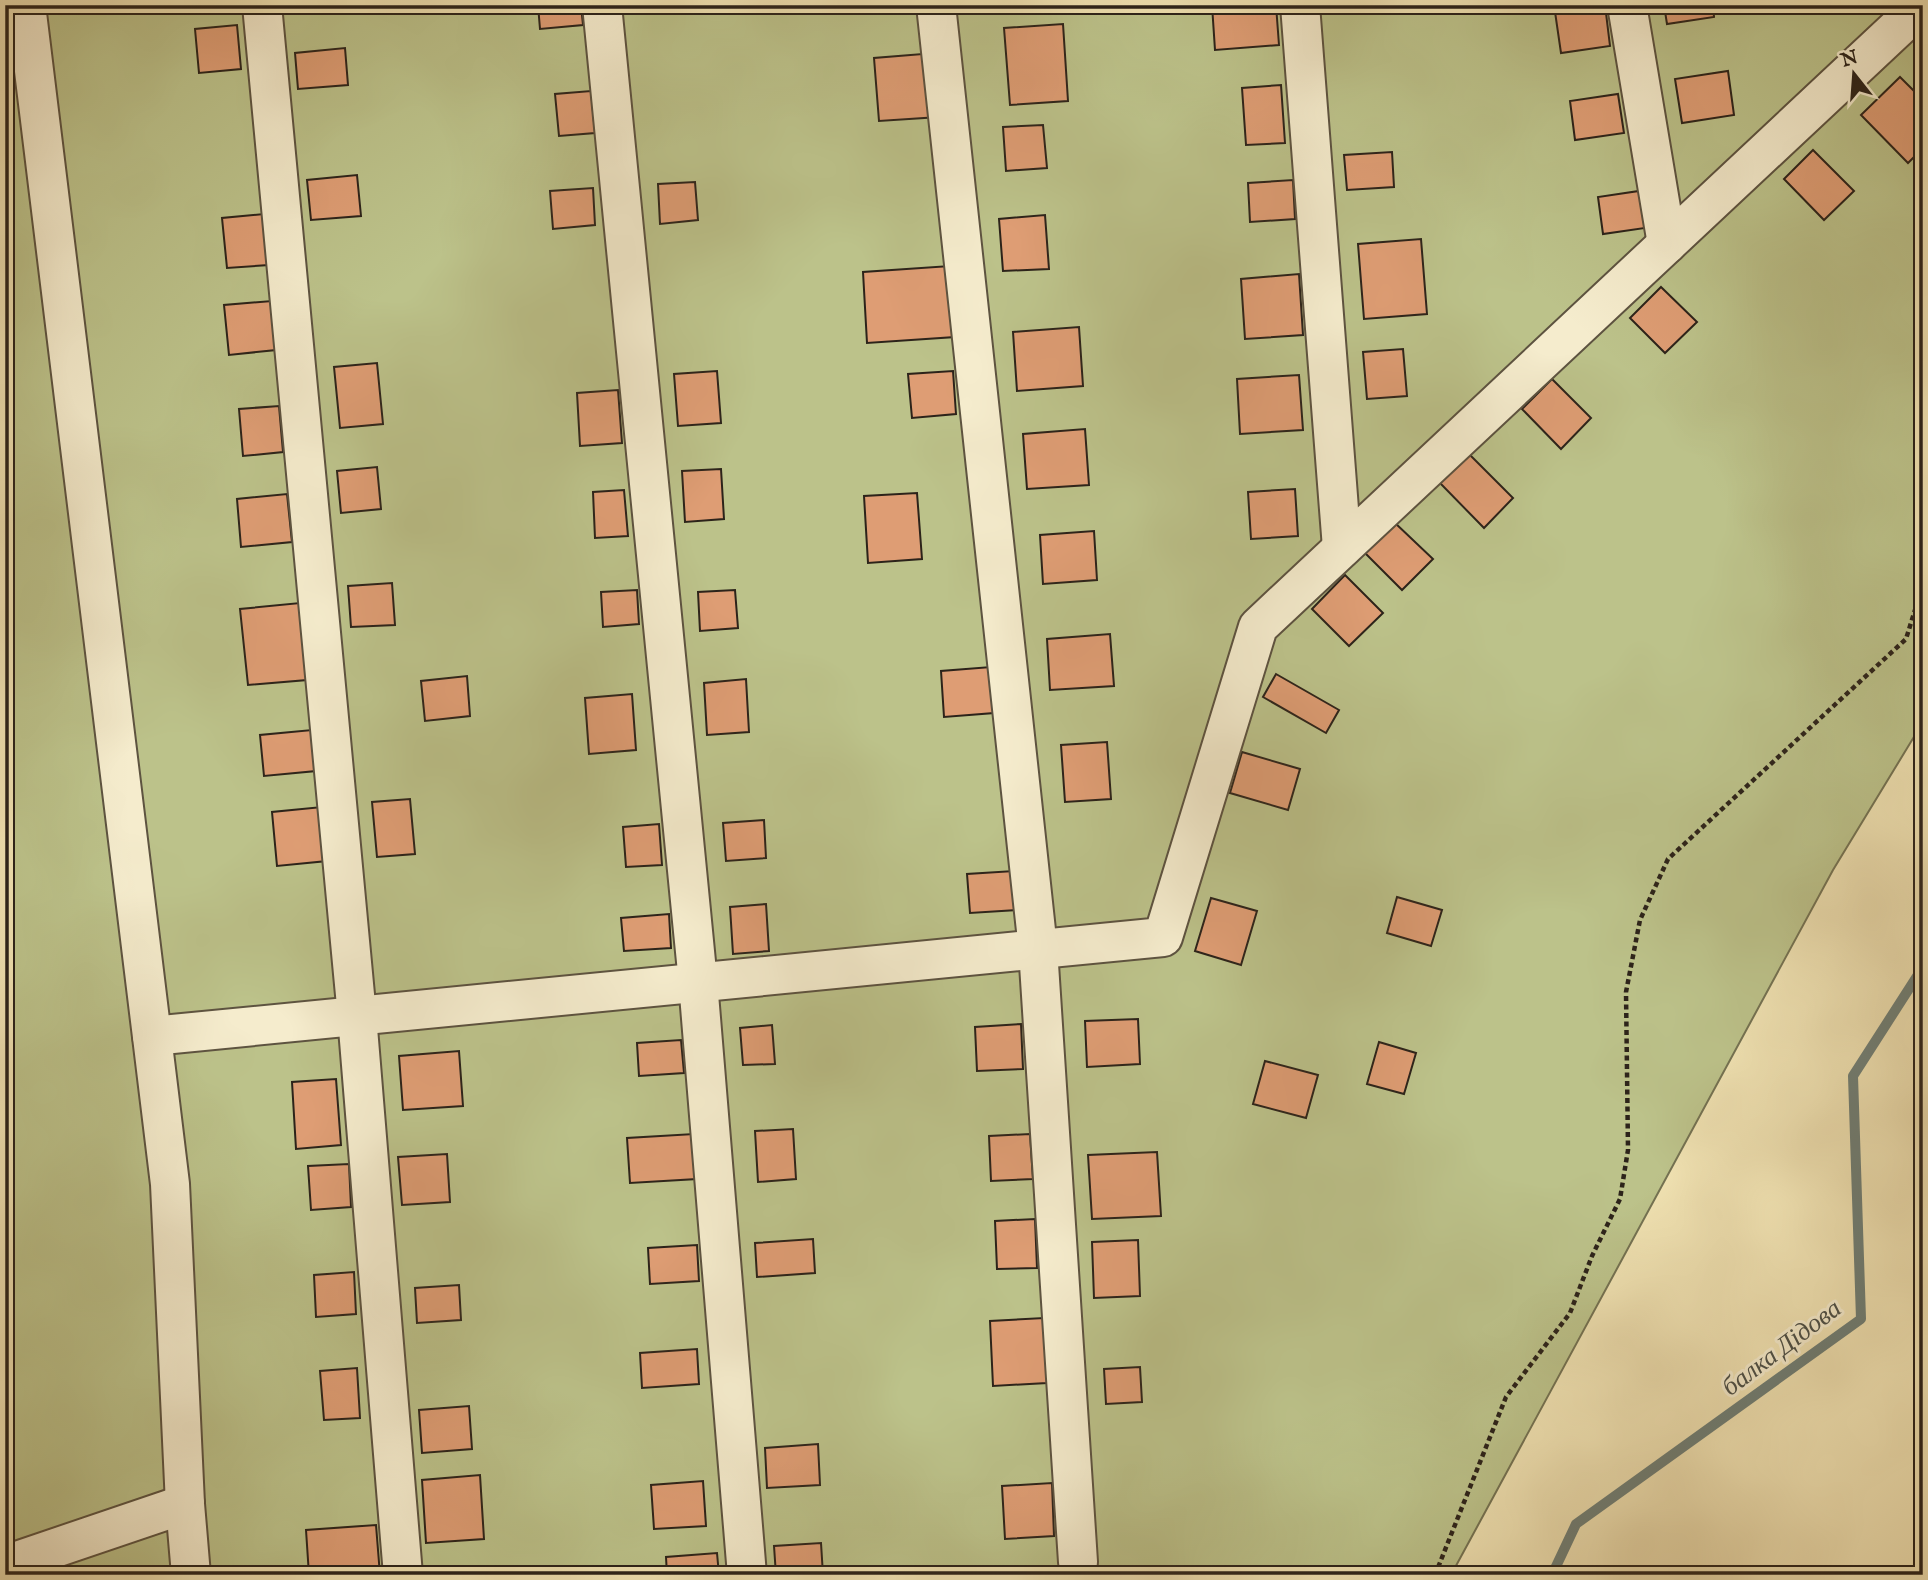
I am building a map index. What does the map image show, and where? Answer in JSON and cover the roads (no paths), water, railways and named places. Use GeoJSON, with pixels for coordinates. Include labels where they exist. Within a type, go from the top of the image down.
{"type":"FeatureCollection","features":[{"type":"Feature","properties":{"kind":"street"},"geometry":{"type":"LineString","coordinates":[[26,5],[170,1184],[185,1504],[191,1575]]}},
{"type":"Feature","properties":{"kind":"street"},"geometry":{"type":"LineString","coordinates":[[262,5],[357,1016],[402,1575]]}},
{"type":"Feature","properties":{"kind":"street"},"geometry":{"type":"LineString","coordinates":[[601,5],[698,982],[747,1575]]}},
{"type":"Feature","properties":{"kind":"street"},"geometry":{"type":"LineString","coordinates":[[936,5],[1038,949],[1078,1562]]}},
{"type":"Feature","properties":{"kind":"street"},"geometry":{"type":"LineString","coordinates":[[1300,5],[1342,548]]}},
{"type":"Feature","properties":{"kind":"street"},"geometry":{"type":"LineString","coordinates":[[1626,5],[1667,244]]}},
{"type":"Feature","properties":{"kind":"street"},"geometry":{"type":"LineString","coordinates":[[152,1036],[1163,937],[1258,627],[1922,5]]}},
{"type":"Feature","properties":{"kind":"street"},"geometry":{"type":"LineString","coordinates":[[5,1565],[185,1504]]}},
{"type":"Feature","properties":{"kind":"waterway","name":"балка Дідова"},"geometry":{"type":"LineString","coordinates":[[1552,1575],[1576,1524],[1861,1319],[1853,1076],[1923,967]]}}]}
